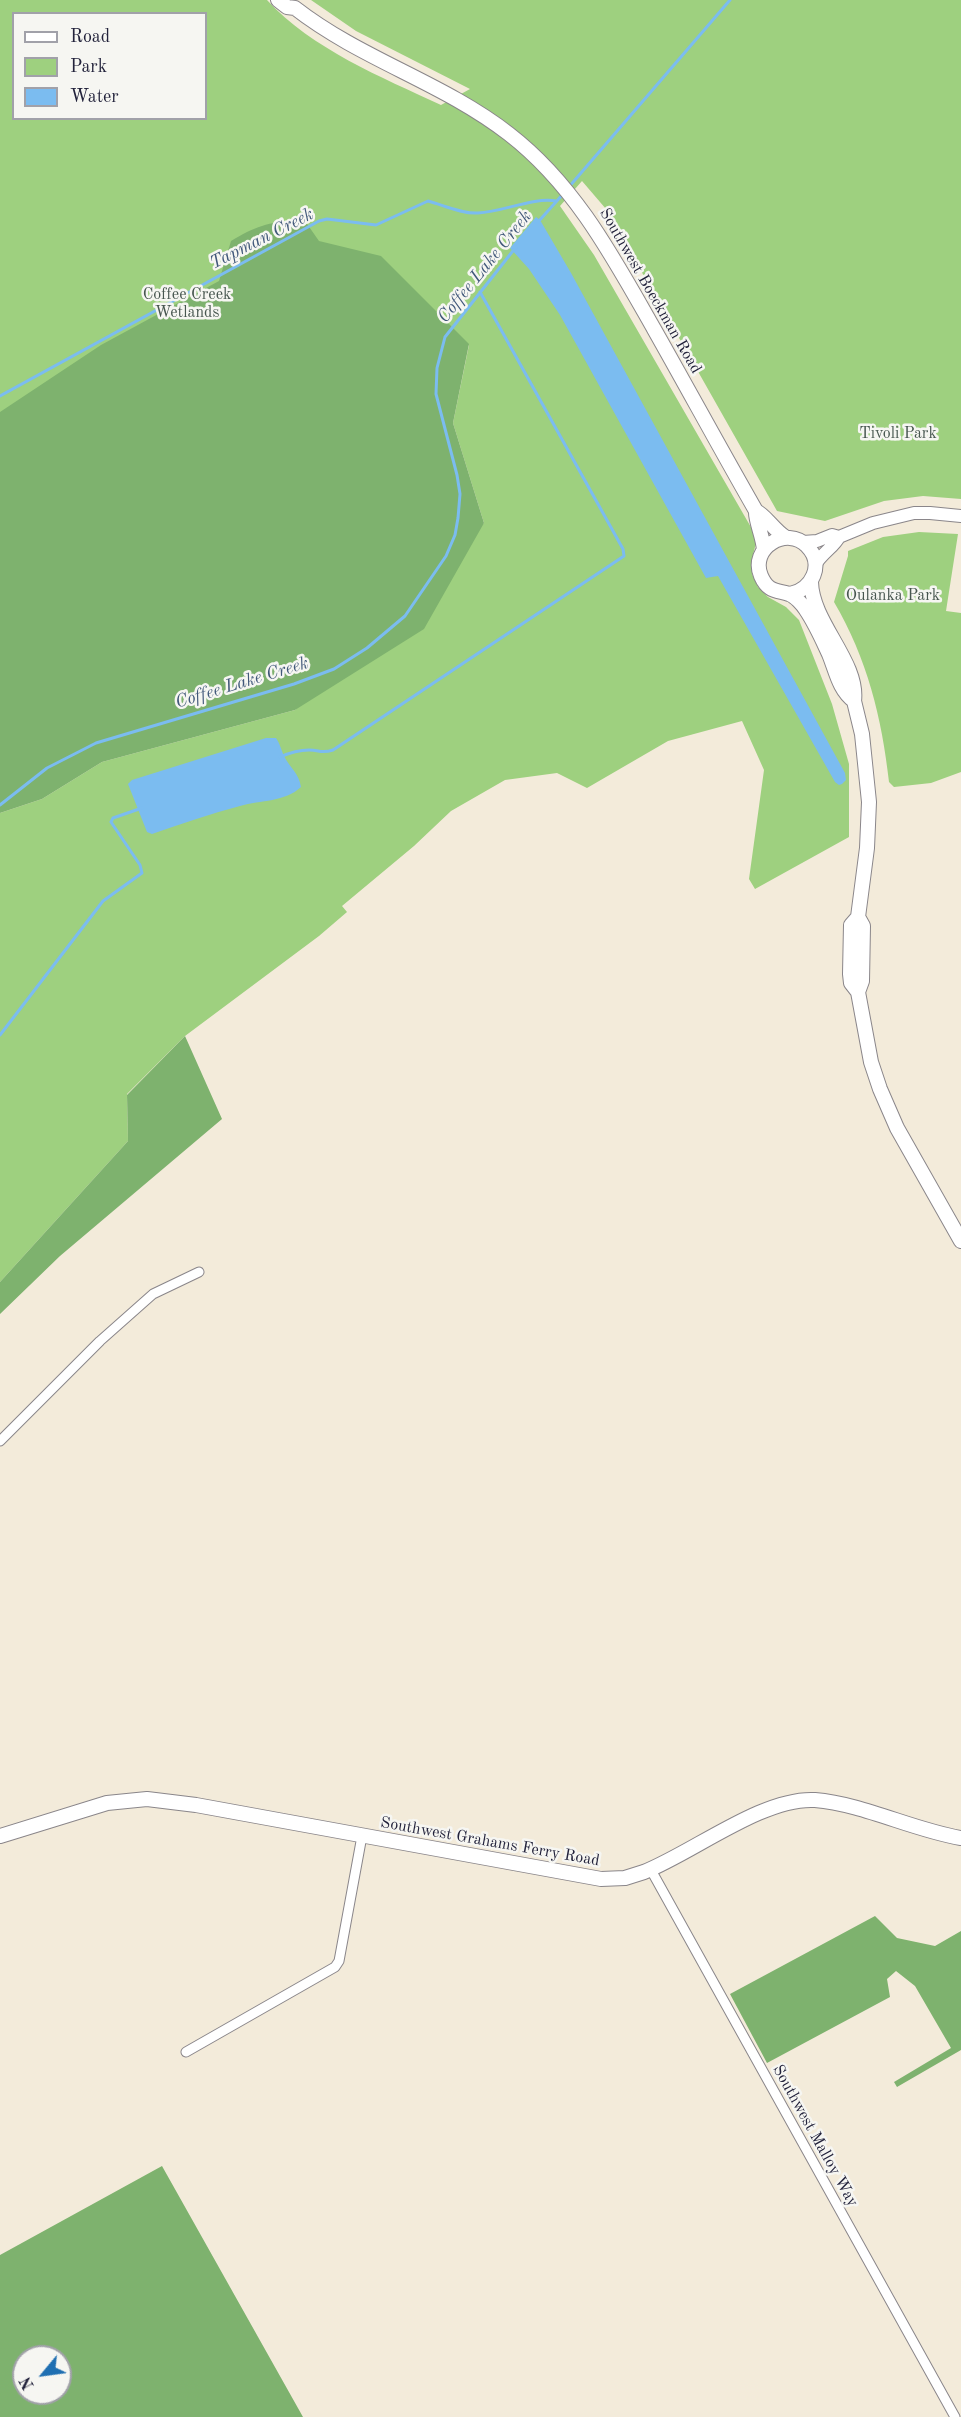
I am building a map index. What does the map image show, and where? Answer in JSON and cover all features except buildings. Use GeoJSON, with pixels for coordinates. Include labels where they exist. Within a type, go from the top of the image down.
{"type":"FeatureCollection","features":[{"type":"Feature","properties":{"kind":"main road","name":"Southwest Boeckman Road"},"geometry":{"type":"LineString","coordinates":[[278,0],[287,8],[294,4],[354,48],[441,89],[481,114],[522,145],[561,184],[589,219],[616,262],[756,511],[755,518],[762,534],[764,550],[759,561],[761,578],[772,590],[790,594],[805,608],[829,654],[845,695],[854,701]]}},
{"type":"Feature","properties":{"kind":"main road","name":"Southwest Boeckman Road"},"geometry":{"type":"LineString","coordinates":[[756,511],[763,513],[773,528],[785,537]]}},
{"type":"Feature","properties":{"kind":"main road"},"geometry":{"type":"LineString","coordinates":[[764,550],[774,540],[785,537],[803,542],[813,554],[816,565],[811,582],[801,591],[790,594]]}},
{"type":"Feature","properties":{"kind":"main road","name":"Southwest Boeckman Road"},"geometry":{"type":"LineString","coordinates":[[811,582],[814,603],[838,648],[855,691],[854,701],[862,734],[869,802],[867,848],[858,917],[851,925],[851,983],[858,992],[868,1048],[883,1096],[905,1143],[961,1244]]}},
{"type":"Feature","properties":{"kind":"main road","name":"Southwest Grahams Ferry Road"},"geometry":{"type":"LineString","coordinates":[[0,1836],[95,1806],[147,1799],[196,1805],[601,1879],[625,1878],[651,1870],[762,1811],[796,1801],[838,1804],[961,1838]]}},
{"type":"Feature","properties":{"kind":"street"},"geometry":{"type":"LineString","coordinates":[[803,542],[817,541],[832,535],[839,537],[873,523],[914,513],[961,516]]}},
{"type":"Feature","properties":{"kind":"street"},"geometry":{"type":"LineString","coordinates":[[816,565],[825,551],[836,544],[839,537]]}},
{"type":"Feature","properties":{"kind":"street"},"geometry":{"type":"LineString","coordinates":[[0,1441],[100,1341],[153,1294],[199,1272]]}},
{"type":"Feature","properties":{"kind":"street"},"geometry":{"type":"LineString","coordinates":[[186,2052],[335,1967],[339,1961],[362,1836]]}},
{"type":"Feature","properties":{"kind":"street","name":"Southwest Malloy Way"},"geometry":{"type":"LineString","coordinates":[[651,1870],[955,2417]]}},
{"type":"Feature","properties":{"kind":"green space"},"geometry":{"type":"Polygon","coordinates":[[[0,0],[267,0],[305,33],[326,47],[371,72],[441,105],[470,89],[356,31],[311,0],[961,0],[961,499],[923,496],[884,501],[825,521],[777,511],[606,209],[582,181],[560,206],[594,255],[752,529],[756,543],[752,559],[752,574],[758,587],[768,597],[786,607],[799,620],[832,704],[849,764],[849,837],[755,889],[749,879],[764,770],[742,721],[668,741],[587,788],[557,773],[505,780],[451,811],[414,846],[342,906],[347,912],[319,936],[185,1036],[127,1094],[128,1141],[0,1282],[0,813],[42,799],[102,762],[295,710],[484,523],[453,423],[469,345],[0,618],[0,0]]]}},
{"type":"Feature","properties":{"kind":"green space","name":"Coffee Creek Wetlands"},"geometry":{"type":"Polygon","coordinates":[[[296,220],[305,221],[319,241],[381,256],[469,344],[453,423],[484,523],[424,629],[295,710],[102,762],[42,799],[0,813],[0,412],[101,345],[219,281],[231,241],[262,226],[296,220]]]}},
{"type":"Feature","properties":{"kind":"green space","name":"Oulanka Park"},"geometry":{"type":"Polygon","coordinates":[[[919,532],[958,534],[946,611],[961,613],[961,772],[931,783],[894,787],[889,782],[877,712],[864,667],[846,623],[834,602],[848,551],[883,537],[919,532]]]}},
{"type":"Feature","properties":{"kind":"green space"},"geometry":{"type":"Polygon","coordinates":[[[185,1036],[222,1119],[60,1256],[0,1314],[0,1282],[128,1141],[127,1095],[185,1036]]]}},
{"type":"Feature","properties":{"kind":"green space"},"geometry":{"type":"Polygon","coordinates":[[[875,1916],[897,1938],[935,1946],[961,1931],[961,2050],[897,2087],[894,2082],[951,2048],[915,1986],[896,1971],[887,1979],[890,1997],[767,2063],[730,1994],[875,1916]]]}},
{"type":"Feature","properties":{"kind":"green space"},"geometry":{"type":"Polygon","coordinates":[[[162,2166],[303,2417],[0,2417],[0,2255],[162,2166]]]}},
{"type":"Feature","properties":{"kind":"water"},"geometry":{"type":"Polygon","coordinates":[[[536,217],[540,220],[571,273],[845,773],[846,780],[842,784],[835,782],[718,576],[706,578],[560,315],[529,269],[510,248],[536,217]]]}},
{"type":"Feature","properties":{"kind":"water"},"geometry":{"type":"Polygon","coordinates":[[[266,738],[276,738],[298,778],[301,787],[295,792],[280,798],[229,809],[152,834],[147,832],[128,784],[132,780],[266,738]]]}},
{"type":"Feature","properties":{"kind":"waterway","name":"Coffee Lake Creek"},"geometry":{"type":"LineString","coordinates":[[568,188],[730,0]]}},
{"type":"Feature","properties":{"kind":"waterway","name":"Coffee Lake Creek"},"geometry":{"type":"LineString","coordinates":[[538,222],[564,193]]}},
{"type":"Feature","properties":{"kind":"waterway","name":"Tapman Creek"},"geometry":{"type":"LineString","coordinates":[[0,396],[319,221],[327,219],[376,225],[428,201],[472,213],[538,201],[556,201]]}},
{"type":"Feature","properties":{"kind":"waterway","name":"Coffee Lake Creek"},"geometry":{"type":"LineString","coordinates":[[0,805],[47,768],[96,743],[294,684],[334,669],[367,648],[405,616],[446,556],[455,535],[458,518],[460,494],[457,475],[436,394],[437,368],[445,337],[516,247]]}},
{"type":"Feature","properties":{"kind":"waterway"},"geometry":{"type":"LineString","coordinates":[[280,757],[302,751],[333,750],[624,556],[623,549],[480,292]]}},
{"type":"Feature","properties":{"kind":"waterway"},"geometry":{"type":"LineString","coordinates":[[0,1035],[103,901],[142,873],[140,865],[111,822],[113,818],[142,808]]}},
{"type":"Feature","properties":{"kind":"park label","name":"Tivoli Park"},"geometry":{"type":"Point","coordinates":[898,434]}}]}
